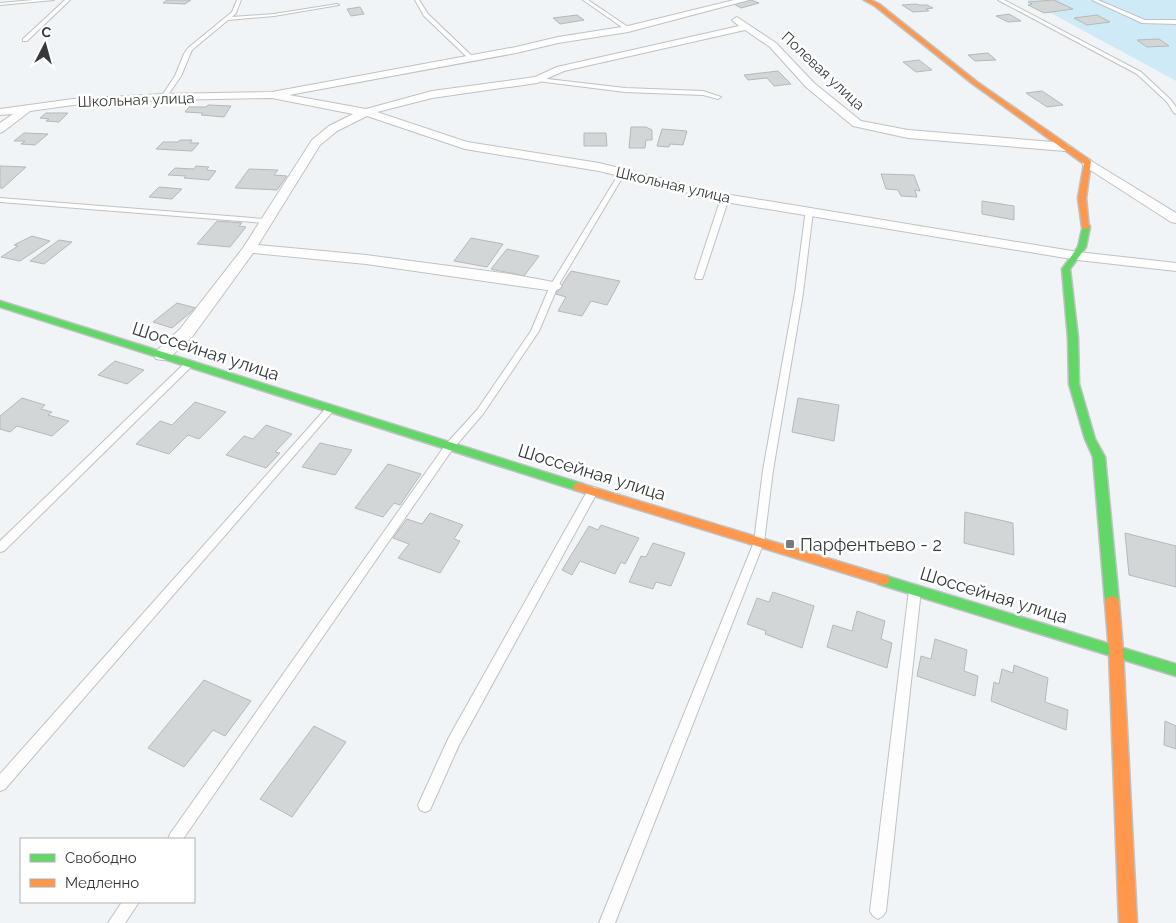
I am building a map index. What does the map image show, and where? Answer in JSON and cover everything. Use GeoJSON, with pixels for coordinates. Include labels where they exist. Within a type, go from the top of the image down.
{"type":"FeatureCollection","features":[{"type":"Feature","properties":{"kind":"street"},"geometry":{"type":"LineString","coordinates":[[717,8],[745,0]]}},
{"type":"Feature","properties":{"kind":"street"},"geometry":{"type":"LineString","coordinates":[[867,0],[878,3],[975,83],[1088,163],[1176,219]]}},
{"type":"Feature","properties":{"kind":"street","name":"Школьная улица"},"geometry":{"type":"LineString","coordinates":[[0,112],[73,102],[164,97],[272,95],[558,40],[628,29],[717,8]]}},
{"type":"Feature","properties":{"kind":"street","name":"Полевая улица"},"geometry":{"type":"LineString","coordinates":[[717,8],[773,45],[817,91],[857,124],[908,134],[1066,147]]}},
{"type":"Feature","properties":{"kind":"street"},"geometry":{"type":"LineString","coordinates":[[162,355],[186,333],[250,249],[265,221],[316,143],[325,133],[342,122],[365,112],[433,96],[509,82],[539,80],[571,66],[747,27]]}},
{"type":"Feature","properties":{"kind":"street","name":"Школьная улица"},"geometry":{"type":"LineString","coordinates":[[272,95],[365,112],[464,145],[599,167],[725,198],[1078,256]]}},
{"type":"Feature","properties":{"kind":"street"},"geometry":{"type":"LineString","coordinates":[[0,129],[26,109]]}},
{"type":"Feature","properties":{"kind":"street"},"geometry":{"type":"LineString","coordinates":[[1088,163],[1088,174],[1082,197],[1087,224],[1085,240],[1078,256],[1066,269],[1073,338],[1074,384],[1090,439],[1098,457],[1116,651],[1128,923]]}},
{"type":"Feature","properties":{"kind":"street"},"geometry":{"type":"LineString","coordinates":[[250,249],[370,260],[516,278],[554,286]]}},
{"type":"Feature","properties":{"kind":"street"},"geometry":{"type":"LineString","coordinates":[[1078,256],[1176,267]]}},
{"type":"Feature","properties":{"kind":"street","name":"Шоссейная улица"},"geometry":{"type":"LineString","coordinates":[[0,304],[593,491],[1176,670]]}},
{"type":"Feature","properties":{"kind":"lane"},"geometry":{"type":"LineString","coordinates":[[0,4],[52,0]]}},
{"type":"Feature","properties":{"kind":"lane"},"geometry":{"type":"LineString","coordinates":[[25,40],[68,0]]}},
{"type":"Feature","properties":{"kind":"lane"},"geometry":{"type":"LineString","coordinates":[[164,97],[183,66],[185,56],[190,49],[234,13],[239,0]]}},
{"type":"Feature","properties":{"kind":"lane"},"geometry":{"type":"LineString","coordinates":[[417,0],[426,16],[471,58]]}},
{"type":"Feature","properties":{"kind":"lane"},"geometry":{"type":"LineString","coordinates":[[585,0],[628,29]]}},
{"type":"Feature","properties":{"kind":"lane"},"geometry":{"type":"LineString","coordinates":[[1000,0],[1139,73],[1169,101],[1176,112]]}},
{"type":"Feature","properties":{"kind":"lane"},"geometry":{"type":"LineString","coordinates":[[1094,0],[1144,22],[1176,22]]}},
{"type":"Feature","properties":{"kind":"lane"},"geometry":{"type":"LineString","coordinates":[[228,19],[274,16],[337,5]]}},
{"type":"Feature","properties":{"kind":"lane"},"geometry":{"type":"LineString","coordinates":[[539,80],[625,90],[703,93],[718,97]]}},
{"type":"Feature","properties":{"kind":"lane"},"geometry":{"type":"LineString","coordinates":[[176,838],[449,446],[480,412],[535,331],[554,286],[622,173]]}},
{"type":"Feature","properties":{"kind":"lane"},"geometry":{"type":"LineString","coordinates":[[699,277],[725,198]]}},
{"type":"Feature","properties":{"kind":"lane"},"geometry":{"type":"LineString","coordinates":[[0,200],[265,221]]}},
{"type":"Feature","properties":{"kind":"lane"},"geometry":{"type":"LineString","coordinates":[[607,923],[759,542],[768,470],[799,293],[810,211]]}},
{"type":"Feature","properties":{"kind":"lane"},"geometry":{"type":"LineString","coordinates":[[0,548],[189,364]]}},
{"type":"Feature","properties":{"kind":"lane"},"geometry":{"type":"LineString","coordinates":[[0,784],[330,409]]}},
{"type":"Feature","properties":{"kind":"lane"},"geometry":{"type":"LineString","coordinates":[[425,805],[454,741],[593,491]]}},
{"type":"Feature","properties":{"kind":"lane"},"geometry":{"type":"LineString","coordinates":[[878,911],[915,589]]}},
{"type":"Feature","properties":{"kind":"lane"},"geometry":{"type":"LineString","coordinates":[[116,923],[130,903]]}},
{"type":"Feature","properties":{"kind":"shaded area"},"geometry":{"type":"Polygon","coordinates":[[[1027,0],[1176,0],[1176,81],[1027,0]]]}},
{"type":"Feature","properties":{"kind":"building"},"geometry":{"type":"Polygon","coordinates":[[[167,0],[191,0],[185,4],[163,3],[167,0]]]}},
{"type":"Feature","properties":{"kind":"building"},"geometry":{"type":"Polygon","coordinates":[[[751,0],[759,3],[741,8],[734,4],[751,0]]]}},
{"type":"Feature","properties":{"kind":"building"},"geometry":{"type":"Polygon","coordinates":[[[1054,0],[1073,9],[1044,13],[1028,5],[1032,4],[1028,2],[1054,0]]]}},
{"type":"Feature","properties":{"kind":"building"},"geometry":{"type":"Polygon","coordinates":[[[902,5],[927,5],[933,8],[926,9],[929,11],[913,12],[902,5]]]}},
{"type":"Feature","properties":{"kind":"building"},"geometry":{"type":"Polygon","coordinates":[[[360,7],[364,14],[351,16],[347,9],[360,7]]]}},
{"type":"Feature","properties":{"kind":"building"},"geometry":{"type":"Polygon","coordinates":[[[1009,14],[1021,21],[1008,22],[996,16],[1009,14]]]}},
{"type":"Feature","properties":{"kind":"building"},"geometry":{"type":"Polygon","coordinates":[[[577,15],[584,20],[560,24],[553,18],[577,15]]]}},
{"type":"Feature","properties":{"kind":"building"},"geometry":{"type":"Polygon","coordinates":[[[1097,15],[1110,22],[1087,25],[1074,18],[1097,15]]]}},
{"type":"Feature","properties":{"kind":"building"},"geometry":{"type":"Polygon","coordinates":[[[1159,39],[1169,46],[1147,47],[1137,40],[1159,39]]]}},
{"type":"Feature","properties":{"kind":"building"},"geometry":{"type":"Polygon","coordinates":[[[988,53],[996,60],[975,61],[968,55],[988,53]]]}},
{"type":"Feature","properties":{"kind":"building"},"geometry":{"type":"Polygon","coordinates":[[[919,60],[932,70],[916,72],[903,62],[919,60]]]}},
{"type":"Feature","properties":{"kind":"building"},"geometry":{"type":"Polygon","coordinates":[[[778,71],[791,84],[774,86],[767,78],[748,80],[744,75],[778,71]]]}},
{"type":"Feature","properties":{"kind":"building"},"geometry":{"type":"Polygon","coordinates":[[[1042,91],[1063,105],[1047,107],[1026,93],[1042,91]]]}},
{"type":"Feature","properties":{"kind":"building"},"geometry":{"type":"Polygon","coordinates":[[[208,105],[231,106],[224,117],[185,112],[189,107],[206,107],[208,105]]]}},
{"type":"Feature","properties":{"kind":"building"},"geometry":{"type":"Polygon","coordinates":[[[46,113],[68,113],[59,122],[46,121],[49,119],[40,118],[46,113]]]}},
{"type":"Feature","properties":{"kind":"building"},"geometry":{"type":"Polygon","coordinates":[[[631,127],[646,127],[652,130],[652,140],[646,140],[645,148],[629,148],[631,127]]]}},
{"type":"Feature","properties":{"kind":"building"},"geometry":{"type":"Polygon","coordinates":[[[662,129],[687,131],[683,145],[657,146],[662,129]]]}},
{"type":"Feature","properties":{"kind":"building"},"geometry":{"type":"Polygon","coordinates":[[[24,133],[48,134],[35,145],[21,144],[25,141],[14,141],[24,133]]]}},
{"type":"Feature","properties":{"kind":"building"},"geometry":{"type":"Polygon","coordinates":[[[584,133],[606,133],[607,146],[584,146],[584,133]]]}},
{"type":"Feature","properties":{"kind":"building"},"geometry":{"type":"Polygon","coordinates":[[[180,140],[192,140],[190,143],[199,143],[192,151],[156,149],[163,142],[178,142],[180,140]]]}},
{"type":"Feature","properties":{"kind":"building"},"geometry":{"type":"Polygon","coordinates":[[[0,166],[26,167],[3,188],[0,188],[0,166]]]}},
{"type":"Feature","properties":{"kind":"building"},"geometry":{"type":"Polygon","coordinates":[[[196,166],[209,167],[206,170],[216,171],[209,180],[168,175],[175,168],[194,169],[196,166]]]}},
{"type":"Feature","properties":{"kind":"building"},"geometry":{"type":"Polygon","coordinates":[[[249,169],[278,170],[274,175],[287,176],[277,190],[235,188],[249,169]]]}},
{"type":"Feature","properties":{"kind":"building"},"geometry":{"type":"Polygon","coordinates":[[[881,174],[914,175],[920,191],[915,190],[917,197],[901,196],[898,190],[886,189],[881,174]]]}},
{"type":"Feature","properties":{"kind":"building"},"geometry":{"type":"Polygon","coordinates":[[[159,187],[182,189],[172,199],[149,197],[159,187]]]}},
{"type":"Feature","properties":{"kind":"building"},"geometry":{"type":"Polygon","coordinates":[[[982,201],[1014,206],[1014,220],[982,214],[982,201]]]}},
{"type":"Feature","properties":{"kind":"building"},"geometry":{"type":"Polygon","coordinates":[[[217,221],[242,223],[239,226],[246,227],[230,247],[197,244],[217,221]]]}},
{"type":"Feature","properties":{"kind":"building"},"geometry":{"type":"Polygon","coordinates":[[[32,236],[50,241],[20,261],[1,257],[18,246],[14,245],[32,236]]]}},
{"type":"Feature","properties":{"kind":"building"},"geometry":{"type":"Polygon","coordinates":[[[471,238],[503,244],[487,267],[454,261],[471,238]]]}},
{"type":"Feature","properties":{"kind":"building"},"geometry":{"type":"Polygon","coordinates":[[[59,240],[72,242],[44,264],[30,261],[59,240]]]}},
{"type":"Feature","properties":{"kind":"building"},"geometry":{"type":"Polygon","coordinates":[[[507,249],[539,256],[524,276],[491,269],[507,249]]]}},
{"type":"Feature","properties":{"kind":"building"},"geometry":{"type":"Polygon","coordinates":[[[571,271],[620,281],[607,305],[591,301],[582,316],[558,311],[566,297],[556,294],[571,271]]]}},
{"type":"Feature","properties":{"kind":"building"},"geometry":{"type":"Polygon","coordinates":[[[177,303],[196,308],[172,328],[153,322],[177,303]]]}},
{"type":"Feature","properties":{"kind":"building"},"geometry":{"type":"Polygon","coordinates":[[[115,361],[144,370],[127,384],[98,375],[115,361]]]}},
{"type":"Feature","properties":{"kind":"building"},"geometry":{"type":"Polygon","coordinates":[[[22,398],[45,405],[41,409],[52,412],[48,415],[69,421],[52,436],[17,426],[10,432],[0,429],[0,416],[22,398]]]}},
{"type":"Feature","properties":{"kind":"building"},"geometry":{"type":"Polygon","coordinates":[[[798,398],[839,405],[834,441],[792,432],[798,398]]]}},
{"type":"Feature","properties":{"kind":"building"},"geometry":{"type":"Polygon","coordinates":[[[195,402],[226,412],[199,439],[188,435],[169,454],[136,444],[160,421],[172,425],[195,402]]]}},
{"type":"Feature","properties":{"kind":"building"},"geometry":{"type":"Polygon","coordinates":[[[266,425],[292,434],[275,452],[280,453],[266,468],[226,455],[244,436],[253,439],[266,425]]]}},
{"type":"Feature","properties":{"kind":"building"},"geometry":{"type":"Polygon","coordinates":[[[320,443],[352,450],[335,475],[302,467],[320,443]]]}},
{"type":"Feature","properties":{"kind":"building"},"geometry":{"type":"Polygon","coordinates":[[[388,464],[421,474],[400,505],[394,503],[383,517],[355,508],[388,464]]]}},
{"type":"Feature","properties":{"kind":"building"},"geometry":{"type":"Polygon","coordinates":[[[965,512],[1013,523],[1014,555],[964,543],[965,512]]]}},
{"type":"Feature","properties":{"kind":"building"},"geometry":{"type":"Polygon","coordinates":[[[430,513],[463,525],[454,539],[460,541],[440,573],[398,558],[409,544],[393,538],[407,519],[422,524],[430,513]]]}},
{"type":"Feature","properties":{"kind":"building"},"geometry":{"type":"Polygon","coordinates":[[[601,525],[639,538],[625,564],[621,562],[615,574],[580,561],[572,575],[562,570],[589,526],[598,530],[601,525]]]}},
{"type":"Feature","properties":{"kind":"building"},"geometry":{"type":"Polygon","coordinates":[[[1125,533],[1176,546],[1176,587],[1129,575],[1125,533]]]}},
{"type":"Feature","properties":{"kind":"building"},"geometry":{"type":"Polygon","coordinates":[[[653,543],[685,553],[671,586],[656,582],[653,589],[629,582],[641,556],[646,557],[653,543]]]}},
{"type":"Feature","properties":{"kind":"building"},"geometry":{"type":"Polygon","coordinates":[[[773,592],[814,606],[802,648],[765,634],[766,631],[747,624],[757,598],[769,602],[773,592]]]}},
{"type":"Feature","properties":{"kind":"building"},"geometry":{"type":"Polygon","coordinates":[[[857,611],[885,621],[881,639],[892,643],[887,668],[827,647],[833,625],[852,631],[857,611]]]}},
{"type":"Feature","properties":{"kind":"building"},"geometry":{"type":"Polygon","coordinates":[[[935,639],[967,650],[964,671],[978,676],[975,696],[917,676],[921,656],[931,659],[935,639]]]}},
{"type":"Feature","properties":{"kind":"building"},"geometry":{"type":"Polygon","coordinates":[[[1014,665],[1048,678],[1045,702],[1068,710],[1066,730],[991,701],[994,682],[999,684],[1002,669],[1013,673],[1014,665]]]}},
{"type":"Feature","properties":{"kind":"building"},"geometry":{"type":"Polygon","coordinates":[[[204,680],[251,701],[225,736],[213,730],[184,767],[148,748],[204,680]]]}},
{"type":"Feature","properties":{"kind":"building"},"geometry":{"type":"Polygon","coordinates":[[[1165,721],[1176,726],[1176,749],[1164,745],[1165,721]]]}},
{"type":"Feature","properties":{"kind":"building"},"geometry":{"type":"Polygon","coordinates":[[[314,726],[346,742],[292,817],[260,799],[314,726]]]}},
{"type":"Feature","properties":{"kind":"traffic: fast"},"geometry":{"type":"LineString","coordinates":[[1086,227],[1082,247],[1066,269],[1073,338],[1074,384],[1090,439],[1099,457],[1112,602]]}},
{"type":"Feature","properties":{"kind":"traffic: fast"},"geometry":{"type":"LineString","coordinates":[[0,304],[579,487]]}},
{"type":"Feature","properties":{"kind":"traffic: fast"},"geometry":{"type":"LineString","coordinates":[[883,580],[1176,670]]}},
{"type":"Feature","properties":{"kind":"traffic: slow"},"geometry":{"type":"LineString","coordinates":[[867,0],[877,5],[975,83],[1088,163],[1082,198],[1086,227]]}},
{"type":"Feature","properties":{"kind":"traffic: slow"},"geometry":{"type":"LineString","coordinates":[[579,487],[883,580]]}},
{"type":"Feature","properties":{"kind":"traffic: slow"},"geometry":{"type":"LineString","coordinates":[[1112,602],[1116,651],[1128,923]]}},
{"type":"Feature","properties":{"kind":"place","name":"Парфентьево - 2"},"geometry":{"type":"Point","coordinates":[790,544]}}]}
